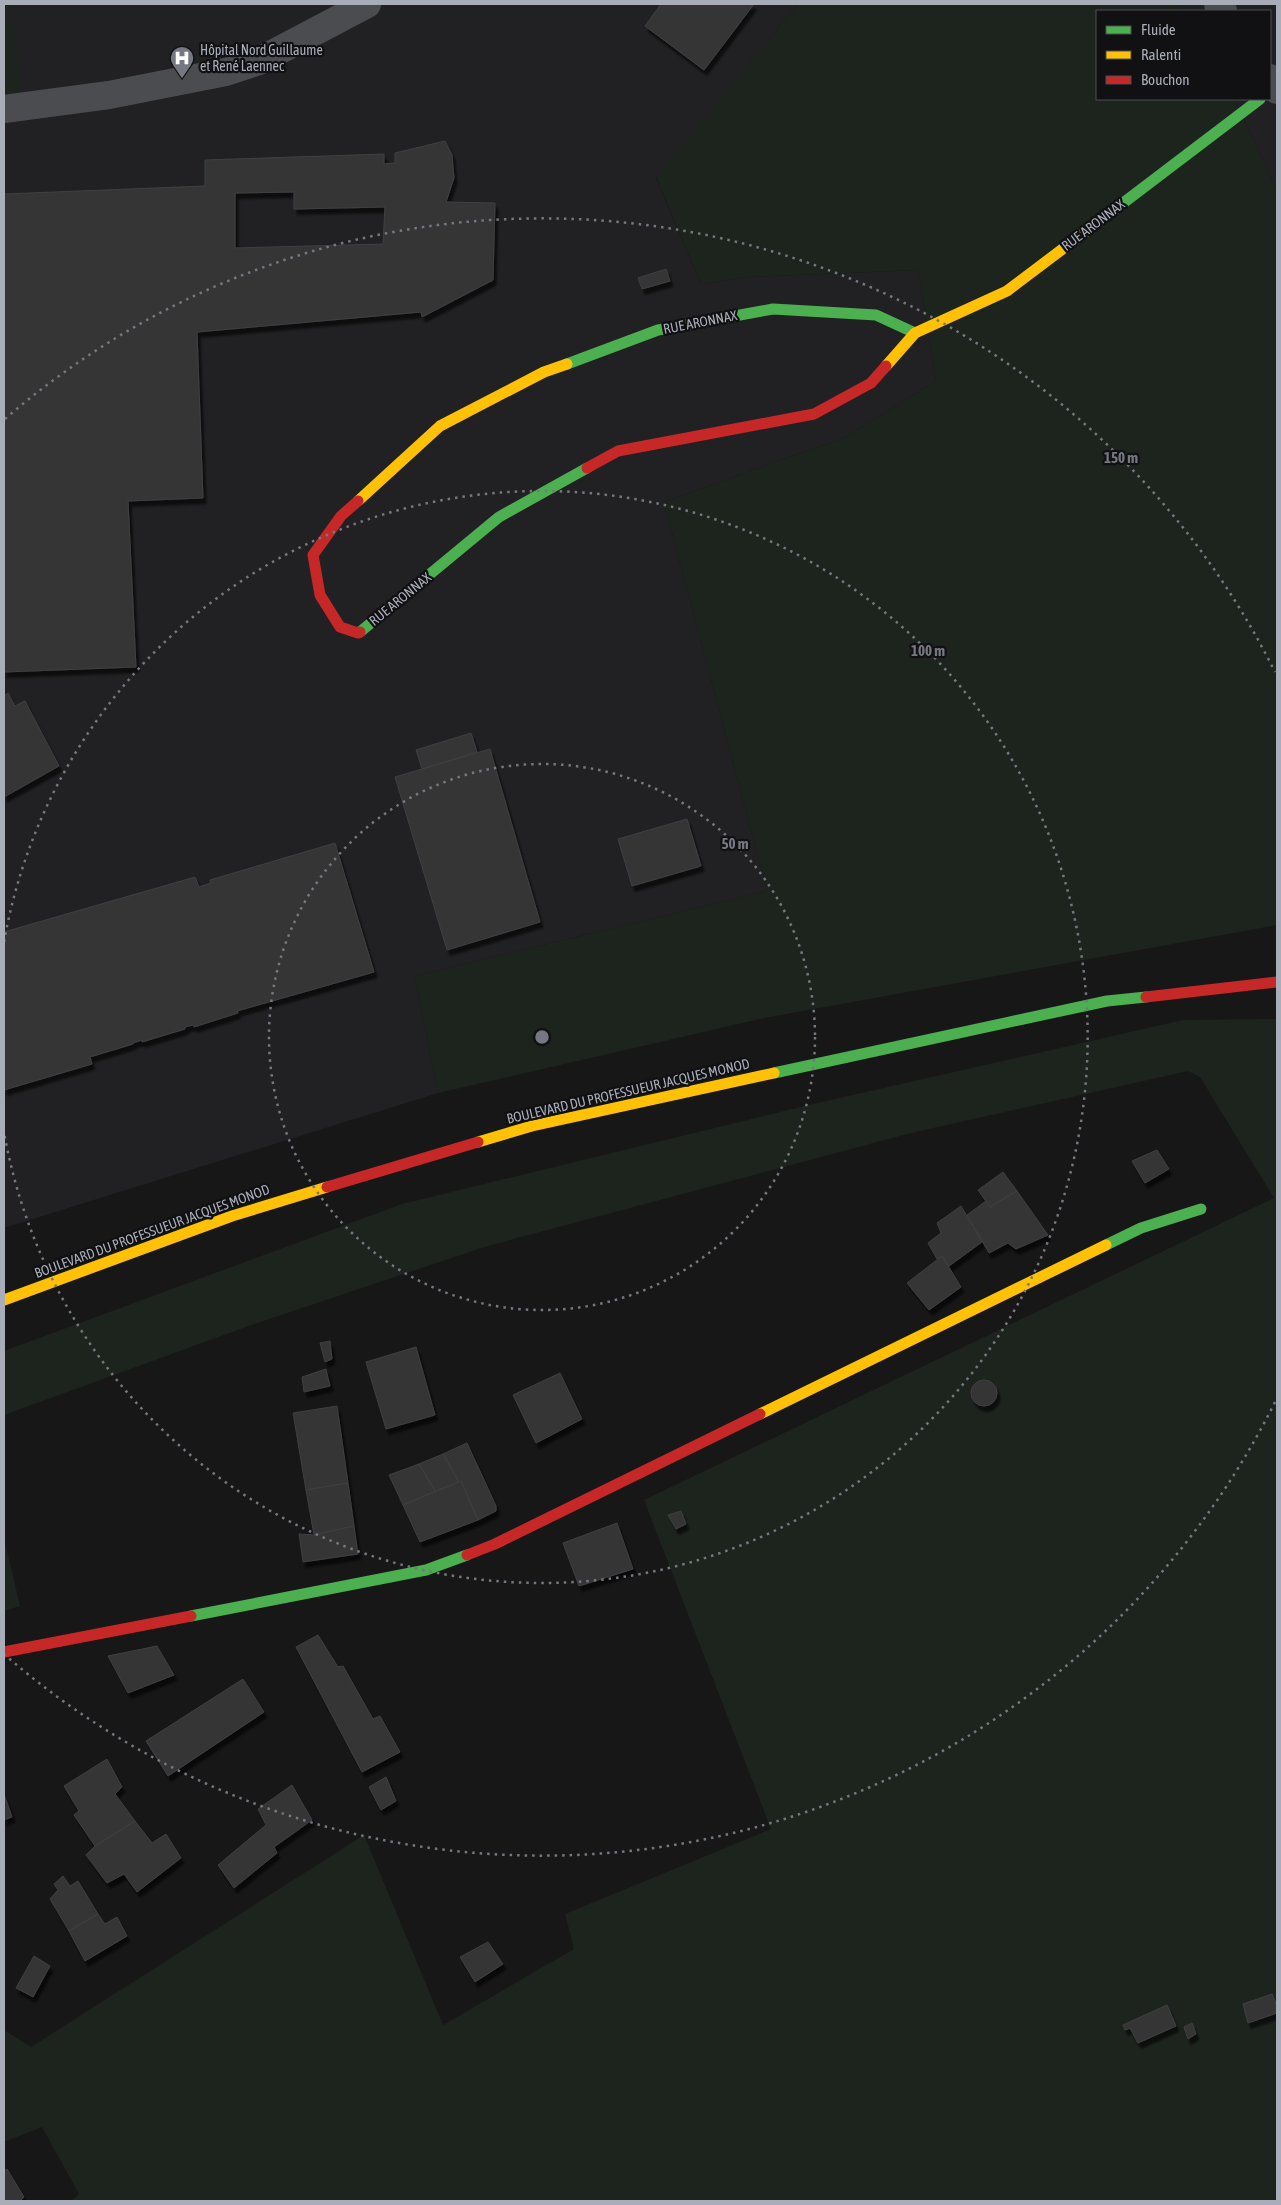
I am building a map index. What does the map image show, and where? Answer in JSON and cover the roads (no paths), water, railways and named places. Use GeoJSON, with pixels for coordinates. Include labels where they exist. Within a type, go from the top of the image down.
{"type":"FeatureCollection","features":[{"type":"Feature","properties":{"kind":"street"},"geometry":{"type":"LineString","coordinates":[[4,109],[110,95],[226,72],[260,61],[367,4]]}},
{"type":"Feature","properties":{"kind":"street","name":"RUE ARONNAX"},"geometry":{"type":"LineString","coordinates":[[915,333],[876,315],[773,309],[658,330],[544,372],[440,426],[341,516],[313,555],[320,595],[340,627],[358,633],[500,517],[618,451],[814,414],[871,383],[915,333],[1007,291],[1256,100]]}},
{"type":"Feature","properties":{"kind":"street","name":"BOULEVARD DU PROFESSUEUR JACQUES MONOD"},"geometry":{"type":"LineString","coordinates":[[4,1300],[232,1216],[532,1126],[1107,1001],[1277,982]]}},
{"type":"Feature","properties":{"kind":"street"},"geometry":{"type":"LineString","coordinates":[[4,1652],[426,1570],[495,1544],[1141,1228],[1201,1209]]}},
{"type":"Feature","properties":{"kind":"place","name":"Hôpital Nord Guillaume et René Laennec"},"geometry":{"type":"Point","coordinates":[182,79]}}]}
